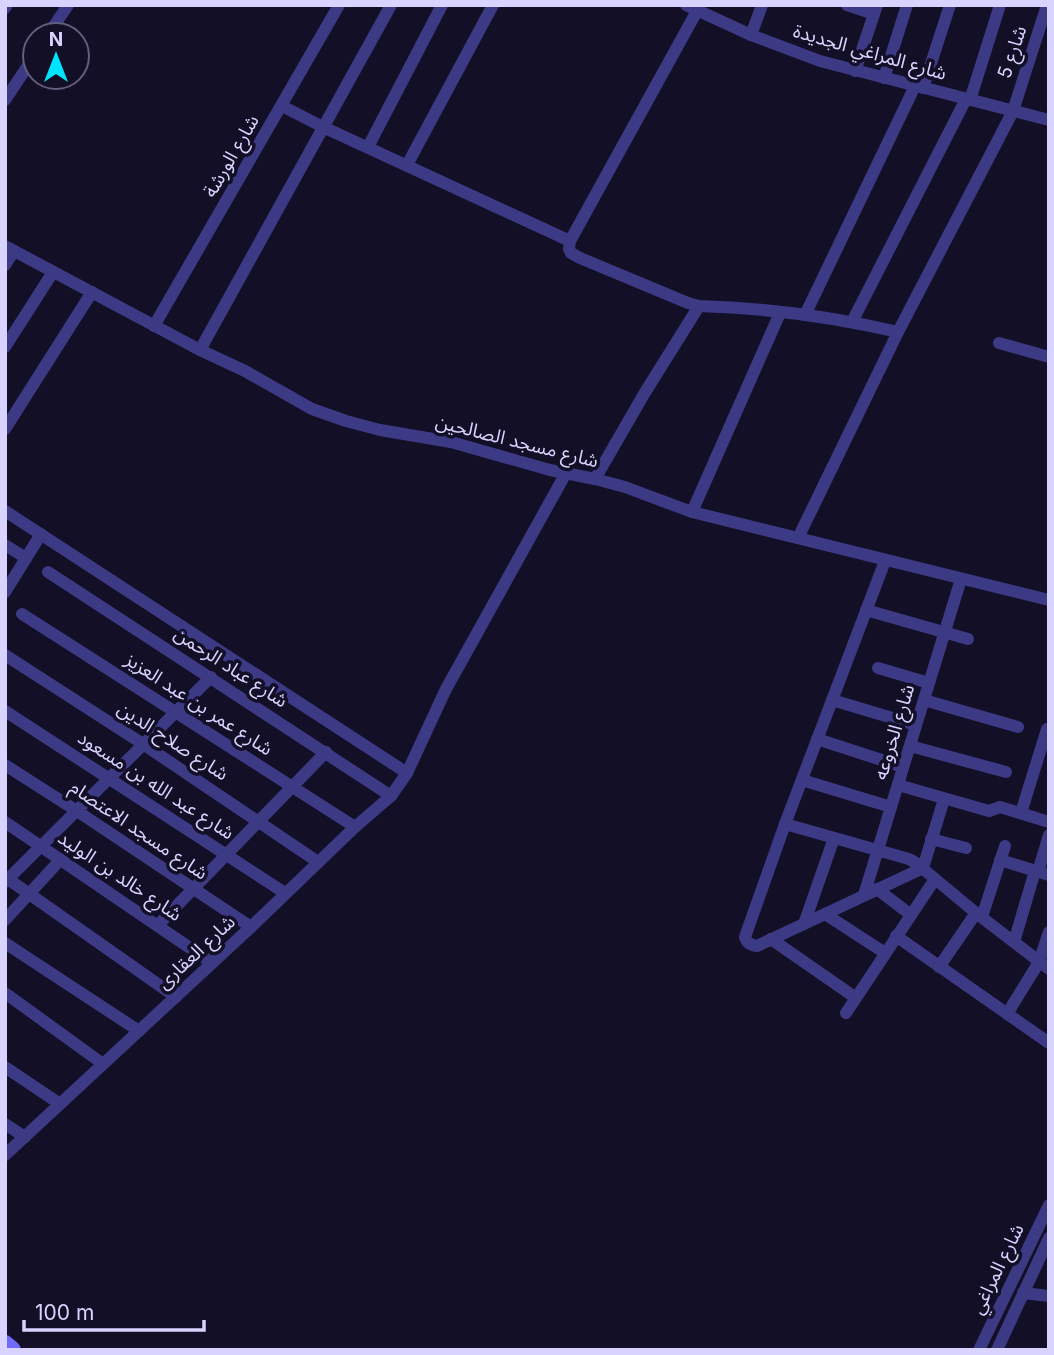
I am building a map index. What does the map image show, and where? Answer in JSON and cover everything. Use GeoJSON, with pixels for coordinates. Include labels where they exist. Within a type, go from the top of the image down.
{"type":"FeatureCollection","features":[{"type":"Feature","properties":{"kind":"main road"},"geometry":{"type":"LineString","coordinates":[[5,1344],[12,1350]]}},
{"type":"Feature","properties":{"kind":"street"},"geometry":{"type":"LineString","coordinates":[[57,21],[68,5]]}},
{"type":"Feature","properties":{"kind":"street","name":"شارع الورشة"},"geometry":{"type":"LineString","coordinates":[[154,326],[339,5]]}},
{"type":"Feature","properties":{"kind":"street"},"geometry":{"type":"LineString","coordinates":[[200,350],[391,5]]}},
{"type":"Feature","properties":{"kind":"street"},"geometry":{"type":"LineString","coordinates":[[368,147],[442,5]]}},
{"type":"Feature","properties":{"kind":"street"},"geometry":{"type":"LineString","coordinates":[[407,165],[493,5]]}},
{"type":"Feature","properties":{"kind":"street"},"geometry":{"type":"LineString","coordinates":[[751,35],[762,5]]}},
{"type":"Feature","properties":{"kind":"street"},"geometry":{"type":"LineString","coordinates":[[847,5],[875,10],[855,71]]}},
{"type":"Feature","properties":{"kind":"street"},"geometry":{"type":"LineString","coordinates":[[884,78],[907,5]]}},
{"type":"Feature","properties":{"kind":"street"},"geometry":{"type":"LineString","coordinates":[[805,315],[919,87],[950,5]]}},
{"type":"Feature","properties":{"kind":"street"},"geometry":{"type":"LineString","coordinates":[[852,321],[968,100],[1000,5]]}},
{"type":"Feature","properties":{"kind":"street","name":"شارع 5"},"geometry":{"type":"LineString","coordinates":[[798,538],[898,332],[1013,111],[1048,5]]}},
{"type":"Feature","properties":{"kind":"street"},"geometry":{"type":"LineString","coordinates":[[692,8],[570,241],[569,248],[575,256],[699,306],[852,321],[898,332]]}},
{"type":"Feature","properties":{"kind":"street","name":"شارع المراغي الجديدة"},"geometry":{"type":"LineString","coordinates":[[692,8],[751,35],[820,61],[1049,120]]}},
{"type":"Feature","properties":{"kind":"street"},"geometry":{"type":"LineString","coordinates":[[5,100],[21,76]]}},
{"type":"Feature","properties":{"kind":"street"},"geometry":{"type":"LineString","coordinates":[[282,106],[570,241]]}},
{"type":"Feature","properties":{"kind":"street"},"geometry":{"type":"LineString","coordinates":[[5,265],[10,249]]}},
{"type":"Feature","properties":{"kind":"street","name":"شارع مسجد الصالحين"},"geometry":{"type":"LineString","coordinates":[[10,249],[245,371],[312,409],[346,421],[380,430],[451,442],[527,464],[625,487],[692,512],[1049,600]]}},
{"type":"Feature","properties":{"kind":"street"},"geometry":{"type":"LineString","coordinates":[[5,347],[53,272]]}},
{"type":"Feature","properties":{"kind":"street"},"geometry":{"type":"LineString","coordinates":[[5,429],[92,292]]}},
{"type":"Feature","properties":{"kind":"street"},"geometry":{"type":"LineString","coordinates":[[595,479],[643,394],[699,306]]}},
{"type":"Feature","properties":{"kind":"street"},"geometry":{"type":"LineString","coordinates":[[692,512],[780,313]]}},
{"type":"Feature","properties":{"kind":"street"},"geometry":{"type":"LineString","coordinates":[[999,343],[1049,357]]}},
{"type":"Feature","properties":{"kind":"street","name":"شارع العقارى"},"geometry":{"type":"LineString","coordinates":[[5,1155],[391,796],[407,773],[446,689],[566,473]]}},
{"type":"Feature","properties":{"kind":"street"},"geometry":{"type":"LineString","coordinates":[[5,511],[407,773]]}},
{"type":"Feature","properties":{"kind":"street"},"geometry":{"type":"LineString","coordinates":[[5,592],[41,534]]}},
{"type":"Feature","properties":{"kind":"street"},"geometry":{"type":"LineString","coordinates":[[5,545],[26,558]]}},
{"type":"Feature","properties":{"kind":"street"},"geometry":{"type":"LineString","coordinates":[[885,561],[785,824],[745,937],[747,942],[757,946],[922,868],[944,799]]}},
{"type":"Feature","properties":{"kind":"street","name":"شارع عباد الرحمن"},"geometry":{"type":"LineString","coordinates":[[48,572],[391,796]]}},
{"type":"Feature","properties":{"kind":"street","name":"شارع الخروعه"},"geometry":{"type":"LineString","coordinates":[[864,895],[961,579]]}},
{"type":"Feature","properties":{"kind":"street"},"geometry":{"type":"LineString","coordinates":[[866,610],[968,639]]}},
{"type":"Feature","properties":{"kind":"street","name":"شارع عمر بن عبد العزيز"},"geometry":{"type":"LineString","coordinates":[[22,614],[355,827]]}},
{"type":"Feature","properties":{"kind":"street","name":"شارع صلاح الدين"},"geometry":{"type":"LineString","coordinates":[[5,655],[318,862]]}},
{"type":"Feature","properties":{"kind":"street"},"geometry":{"type":"LineString","coordinates":[[878,667],[929,683]]}},
{"type":"Feature","properties":{"kind":"street"},"geometry":{"type":"LineString","coordinates":[[176,996],[7,880],[211,677]]}},
{"type":"Feature","properties":{"kind":"street"},"geometry":{"type":"LineString","coordinates":[[832,700],[916,725]]}},
{"type":"Feature","properties":{"kind":"street"},"geometry":{"type":"LineString","coordinates":[[924,700],[1018,727]]}},
{"type":"Feature","properties":{"kind":"street","name":"شارع عبد الله بن مسعود"},"geometry":{"type":"LineString","coordinates":[[5,711],[285,893]]}},
{"type":"Feature","properties":{"kind":"street"},"geometry":{"type":"LineString","coordinates":[[1021,813],[1047,729]]}},
{"type":"Feature","properties":{"kind":"street"},"geometry":{"type":"LineString","coordinates":[[817,739],[903,767]]}},
{"type":"Feature","properties":{"kind":"street"},"geometry":{"type":"LineString","coordinates":[[910,746],[1006,772]]}},
{"type":"Feature","properties":{"kind":"street"},"geometry":{"type":"LineString","coordinates":[[158,925],[326,752]]}},
{"type":"Feature","properties":{"kind":"street","name":"شارع مسجد الاعتصام"},"geometry":{"type":"LineString","coordinates":[[5,765],[251,927]]}},
{"type":"Feature","properties":{"kind":"street"},"geometry":{"type":"LineString","coordinates":[[802,780],[891,807]]}},
{"type":"Feature","properties":{"kind":"street"},"geometry":{"type":"LineString","coordinates":[[898,785],[989,811],[1000,807],[1049,822]]}},
{"type":"Feature","properties":{"kind":"street","name":"شارع خالد بن الوليد"},"geometry":{"type":"LineString","coordinates":[[5,822],[212,963]]}},
{"type":"Feature","properties":{"kind":"street"},"geometry":{"type":"LineString","coordinates":[[785,824],[909,859],[1044,966]]}},
{"type":"Feature","properties":{"kind":"street"},"geometry":{"type":"LineString","coordinates":[[1014,942],[1040,872],[1049,835]]}},
{"type":"Feature","properties":{"kind":"street"},"geometry":{"type":"LineString","coordinates":[[804,923],[834,838]]}},
{"type":"Feature","properties":{"kind":"street"},"geometry":{"type":"LineString","coordinates":[[931,838],[966,848]]}},
{"type":"Feature","properties":{"kind":"street"},"geometry":{"type":"LineString","coordinates":[[939,967],[979,915],[1005,846]]}},
{"type":"Feature","properties":{"kind":"street"},"geometry":{"type":"LineString","coordinates":[[5,920],[61,859]]}},
{"type":"Feature","properties":{"kind":"street"},"geometry":{"type":"LineString","coordinates":[[1000,860],[1040,872]]}},
{"type":"Feature","properties":{"kind":"street"},"geometry":{"type":"LineString","coordinates":[[846,1013],[935,879]]}},
{"type":"Feature","properties":{"kind":"street"},"geometry":{"type":"LineString","coordinates":[[877,889],[911,915]]}},
{"type":"Feature","properties":{"kind":"street"},"geometry":{"type":"LineString","coordinates":[[825,914],[885,953]]}},
{"type":"Feature","properties":{"kind":"street"},"geometry":{"type":"LineString","coordinates":[[1007,1014],[1044,966],[1049,932]]}},
{"type":"Feature","properties":{"kind":"street"},"geometry":{"type":"LineString","coordinates":[[896,936],[1049,1043]]}},
{"type":"Feature","properties":{"kind":"street"},"geometry":{"type":"LineString","coordinates":[[771,939],[856,998]]}},
{"type":"Feature","properties":{"kind":"street"},"geometry":{"type":"LineString","coordinates":[[5,943],[139,1031]]}},
{"type":"Feature","properties":{"kind":"street"},"geometry":{"type":"LineString","coordinates":[[5,993],[103,1064]]}},
{"type":"Feature","properties":{"kind":"street"},"geometry":{"type":"LineString","coordinates":[[5,1067],[60,1104]]}},
{"type":"Feature","properties":{"kind":"street"},"geometry":{"type":"LineString","coordinates":[[5,1124],[25,1137]]}},
{"type":"Feature","properties":{"kind":"street","name":"شارع المراغي"},"geometry":{"type":"LineString","coordinates":[[979,1350],[1049,1205]]}},
{"type":"Feature","properties":{"kind":"street"},"geometry":{"type":"LineString","coordinates":[[1031,1242],[1048,1243]]}},
{"type":"Feature","properties":{"kind":"street","name":"شارع المراغي"},"geometry":{"type":"LineString","coordinates":[[996,1350],[1048,1243]]}},
{"type":"Feature","properties":{"kind":"street"},"geometry":{"type":"LineString","coordinates":[[1023,1293],[1049,1296]]}}]}
